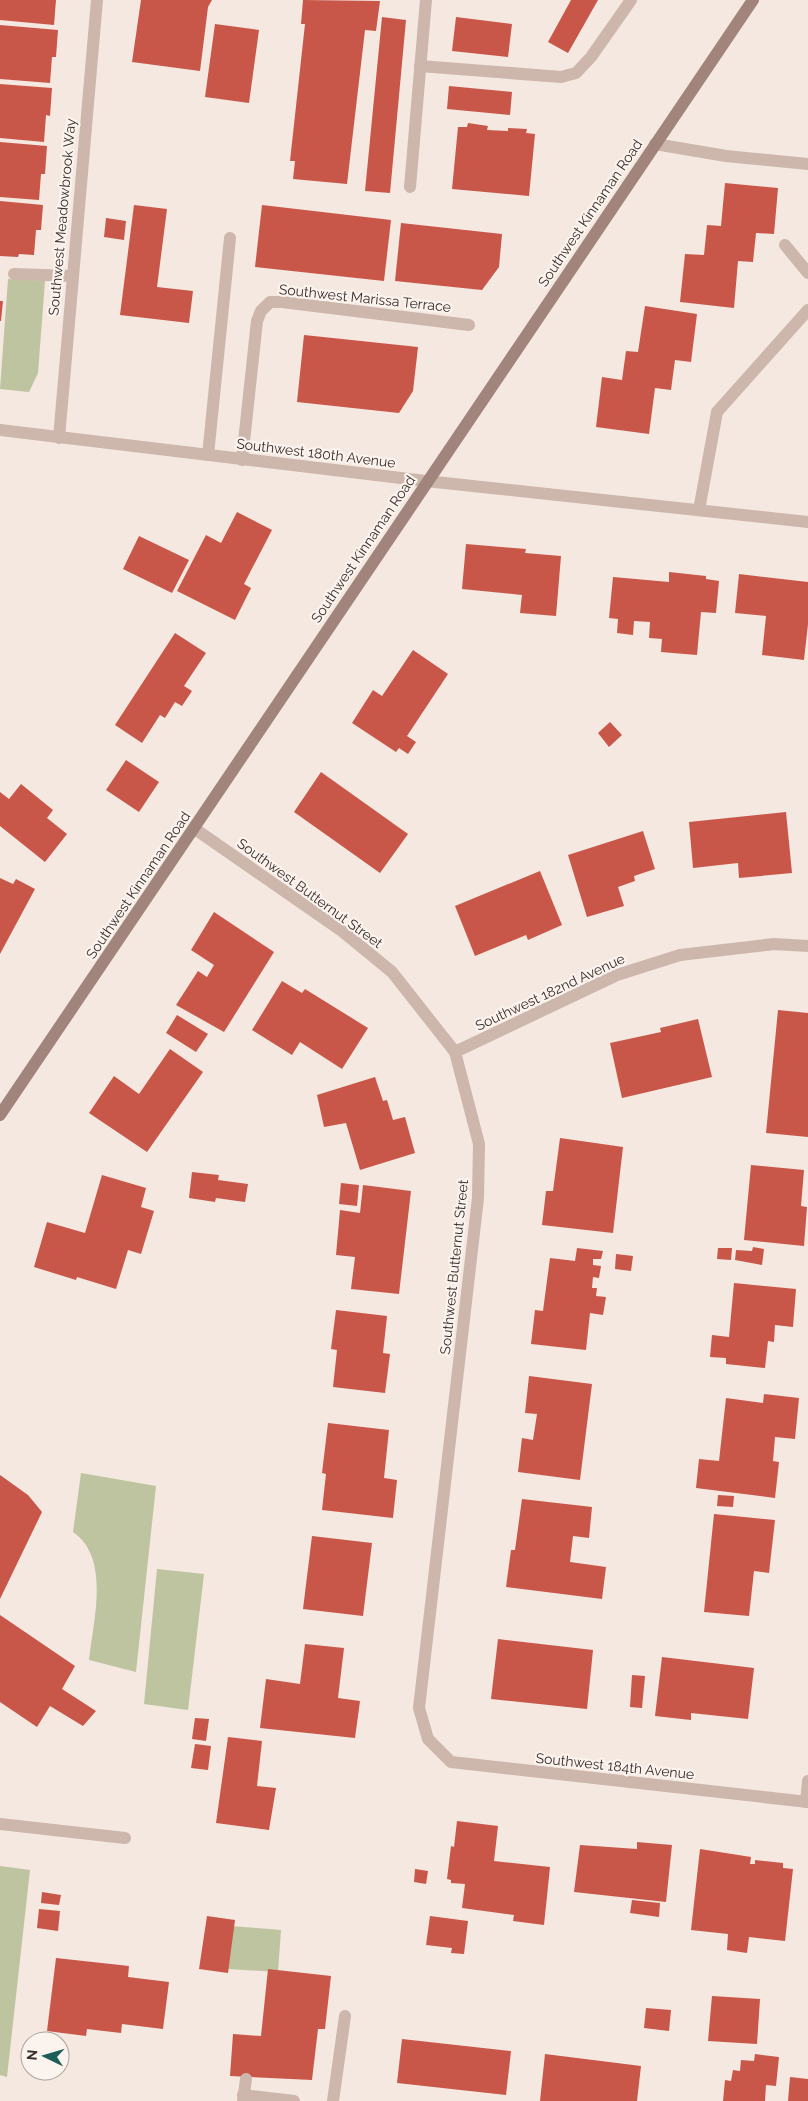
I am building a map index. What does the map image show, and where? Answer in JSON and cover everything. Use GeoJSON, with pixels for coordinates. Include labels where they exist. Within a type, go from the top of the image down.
{"type":"FeatureCollection","features":[{"type":"Feature","properties":{"kind":"main road","name":"Southwest Kinnaman Road"},"geometry":{"type":"LineString","coordinates":[[0,1115],[195,829],[426,481],[752,0]]}},
{"type":"Feature","properties":{"kind":"street","name":"Southwest Meadowbrook Way"},"geometry":{"type":"LineString","coordinates":[[59,438],[97,0]]}},
{"type":"Feature","properties":{"kind":"street"},"geometry":{"type":"LineString","coordinates":[[410,187],[426,0]]}},
{"type":"Feature","properties":{"kind":"street"},"geometry":{"type":"LineString","coordinates":[[420,66],[560,77],[576,73],[590,58],[631,0]]}},
{"type":"Feature","properties":{"kind":"street"},"geometry":{"type":"LineString","coordinates":[[655,144],[726,156],[808,164]]}},
{"type":"Feature","properties":{"kind":"street"},"geometry":{"type":"LineString","coordinates":[[208,456],[230,238]]}},
{"type":"Feature","properties":{"kind":"street"},"geometry":{"type":"LineString","coordinates":[[785,245],[808,273]]}},
{"type":"Feature","properties":{"kind":"street"},"geometry":{"type":"LineString","coordinates":[[14,274],[72,276]]}},
{"type":"Feature","properties":{"kind":"street","name":"Southwest Marissa Terrace"},"geometry":{"type":"LineString","coordinates":[[242,460],[257,321],[261,311],[270,302],[469,324]]}},
{"type":"Feature","properties":{"kind":"street"},"geometry":{"type":"LineString","coordinates":[[700,510],[717,412],[808,310]]}},
{"type":"Feature","properties":{"kind":"street","name":"Southwest 180th Avenue"},"geometry":{"type":"LineString","coordinates":[[0,430],[426,481],[808,522]]}},
{"type":"Feature","properties":{"kind":"street","name":"Southwest Butternut Street"},"geometry":{"type":"LineString","coordinates":[[195,829],[342,931],[392,972],[455,1052],[479,1144],[478,1198],[419,1708],[428,1739]]}},
{"type":"Feature","properties":{"kind":"street","name":"Southwest 182nd Avenue"},"geometry":{"type":"LineString","coordinates":[[455,1052],[617,975],[680,955],[774,944],[808,946]]}},
{"type":"Feature","properties":{"kind":"street","name":"Southwest 184th Avenue"},"geometry":{"type":"LineString","coordinates":[[428,1739],[451,1762],[807,1802]]}},
{"type":"Feature","properties":{"kind":"street"},"geometry":{"type":"LineString","coordinates":[[807,1802],[808,1781]]}},
{"type":"Feature","properties":{"kind":"street"},"geometry":{"type":"LineString","coordinates":[[0,1824],[125,1838]]}},
{"type":"Feature","properties":{"kind":"street"},"geometry":{"type":"LineString","coordinates":[[333,2101],[346,2016]]}},
{"type":"Feature","properties":{"kind":"street"},"geometry":{"type":"LineString","coordinates":[[246,2079],[243,2098],[294,2101]]}},
{"type":"Feature","properties":{"kind":"green space"},"geometry":{"type":"Polygon","coordinates":[[[8,279],[45,281],[38,373],[29,392],[0,389],[8,279]]]}},
{"type":"Feature","properties":{"kind":"green space"},"geometry":{"type":"Polygon","coordinates":[[[81,1473],[156,1486],[136,1672],[89,1660],[97,1591],[92,1557],[85,1543],[73,1532],[81,1473]]]}},
{"type":"Feature","properties":{"kind":"green space"},"geometry":{"type":"Polygon","coordinates":[[[157,1569],[204,1574],[188,1710],[144,1704],[157,1569]]]}},
{"type":"Feature","properties":{"kind":"green space"},"geometry":{"type":"Polygon","coordinates":[[[0,1866],[30,1870],[7,2077],[0,2075],[0,1866]]]}},
{"type":"Feature","properties":{"kind":"green space"},"geometry":{"type":"Polygon","coordinates":[[[231,1926],[281,1930],[278,1972],[228,1969],[231,1926]]]}},
{"type":"Feature","properties":{"kind":"building"},"geometry":{"type":"Polygon","coordinates":[[[0,0],[56,0],[54,25],[0,20],[0,0]]]}},
{"type":"Feature","properties":{"kind":"building"},"geometry":{"type":"Polygon","coordinates":[[[141,0],[212,0],[208,7],[200,71],[132,62],[141,0]]]}},
{"type":"Feature","properties":{"kind":"building"},"geometry":{"type":"Polygon","coordinates":[[[303,0],[380,1],[376,31],[365,30],[347,184],[293,179],[295,161],[290,161],[305,24],[301,24],[303,0]]]}},
{"type":"Feature","properties":{"kind":"building"},"geometry":{"type":"Polygon","coordinates":[[[571,0],[598,0],[568,53],[548,42],[571,0]]]}},
{"type":"Feature","properties":{"kind":"building"},"geometry":{"type":"Polygon","coordinates":[[[382,17],[406,20],[390,193],[365,191],[382,17]]]}},
{"type":"Feature","properties":{"kind":"building"},"geometry":{"type":"Polygon","coordinates":[[[456,17],[512,24],[508,57],[452,51],[456,17]]]}},
{"type":"Feature","properties":{"kind":"building"},"geometry":{"type":"Polygon","coordinates":[[[215,24],[259,30],[249,103],[205,97],[215,24]]]}},
{"type":"Feature","properties":{"kind":"building"},"geometry":{"type":"Polygon","coordinates":[[[0,25],[58,30],[56,57],[52,57],[50,83],[0,79],[0,25]]]}},
{"type":"Feature","properties":{"kind":"building"},"geometry":{"type":"Polygon","coordinates":[[[0,84],[52,88],[50,116],[46,115],[44,142],[0,138],[0,84]]]}},
{"type":"Feature","properties":{"kind":"building"},"geometry":{"type":"Polygon","coordinates":[[[449,86],[512,92],[510,115],[447,109],[449,86]]]}},
{"type":"Feature","properties":{"kind":"building"},"geometry":{"type":"Polygon","coordinates":[[[468,123],[488,126],[487,130],[508,131],[508,128],[527,129],[526,133],[535,134],[529,196],[452,189],[458,127],[467,127],[468,123]]]}},
{"type":"Feature","properties":{"kind":"building"},"geometry":{"type":"Polygon","coordinates":[[[0,142],[47,146],[45,174],[41,174],[39,200],[0,197],[0,142]]]}},
{"type":"Feature","properties":{"kind":"building"},"geometry":{"type":"Polygon","coordinates":[[[725,183],[778,188],[774,234],[756,233],[753,262],[738,261],[734,308],[680,302],[685,254],[704,255],[707,225],[721,226],[725,183]]]}},
{"type":"Feature","properties":{"kind":"building"},"geometry":{"type":"Polygon","coordinates":[[[0,201],[43,205],[41,230],[36,230],[34,255],[19,254],[18,257],[0,256],[0,201]]]}},
{"type":"Feature","properties":{"kind":"building"},"geometry":{"type":"Polygon","coordinates":[[[134,205],[167,209],[157,287],[193,291],[189,323],[120,315],[134,205]]]}},
{"type":"Feature","properties":{"kind":"building"},"geometry":{"type":"Polygon","coordinates":[[[262,205],[391,220],[384,281],[255,267],[262,205]]]}},
{"type":"Feature","properties":{"kind":"building"},"geometry":{"type":"Polygon","coordinates":[[[106,218],[126,221],[124,240],[104,237],[106,218]]]}},
{"type":"Feature","properties":{"kind":"building"},"geometry":{"type":"Polygon","coordinates":[[[401,223],[502,234],[499,267],[482,290],[395,281],[401,223]]]}},
{"type":"Feature","properties":{"kind":"building"},"geometry":{"type":"Polygon","coordinates":[[[0,301],[3,301],[1,321],[0,321],[0,301]]]}},
{"type":"Feature","properties":{"kind":"building"},"geometry":{"type":"Polygon","coordinates":[[[645,306],[697,314],[691,362],[675,360],[671,390],[655,388],[649,434],[596,427],[602,377],[622,380],[626,351],[638,352],[645,306]]]}},
{"type":"Feature","properties":{"kind":"building"},"geometry":{"type":"Polygon","coordinates":[[[304,335],[418,347],[413,391],[399,413],[297,402],[304,335]]]}},
{"type":"Feature","properties":{"kind":"building"},"geometry":{"type":"Polygon","coordinates":[[[237,512],[272,530],[244,584],[251,588],[235,620],[177,591],[206,535],[221,543],[237,512]]]}},
{"type":"Feature","properties":{"kind":"building"},"geometry":{"type":"Polygon","coordinates":[[[139,536],[189,560],[172,593],[123,569],[139,536]]]}},
{"type":"Feature","properties":{"kind":"building"},"geometry":{"type":"Polygon","coordinates":[[[466,544],[526,549],[525,553],[561,556],[556,616],[520,613],[522,595],[462,589],[466,544]]]}},
{"type":"Feature","properties":{"kind":"building"},"geometry":{"type":"Polygon","coordinates":[[[669,572],[706,576],[706,579],[719,581],[716,613],[701,612],[697,655],[661,652],[662,639],[649,638],[650,622],[634,621],[633,635],[617,633],[618,619],[609,618],[613,577],[669,582],[669,572]]]}},
{"type":"Feature","properties":{"kind":"building"},"geometry":{"type":"Polygon","coordinates":[[[739,574],[808,582],[808,624],[804,660],[762,655],[766,616],[735,613],[739,574]]]}},
{"type":"Feature","properties":{"kind":"building"},"geometry":{"type":"Polygon","coordinates":[[[175,633],[206,653],[184,686],[192,691],[182,706],[175,702],[165,718],[160,715],[142,743],[115,725],[175,633]]]}},
{"type":"Feature","properties":{"kind":"building"},"geometry":{"type":"Polygon","coordinates":[[[413,650],[448,674],[407,736],[416,742],[408,754],[399,748],[396,752],[352,723],[373,690],[382,696],[413,650]]]}},
{"type":"Feature","properties":{"kind":"building"},"geometry":{"type":"Polygon","coordinates":[[[610,722],[622,735],[609,747],[598,733],[610,722]]]}},
{"type":"Feature","properties":{"kind":"building"},"geometry":{"type":"Polygon","coordinates":[[[126,760],[159,782],[139,812],[106,790],[126,760]]]}},
{"type":"Feature","properties":{"kind":"building"},"geometry":{"type":"Polygon","coordinates":[[[321,772],[408,834],[380,873],[294,812],[321,772]]]}},
{"type":"Feature","properties":{"kind":"building"},"geometry":{"type":"Polygon","coordinates":[[[21,784],[53,810],[47,818],[67,834],[45,862],[0,826],[0,792],[9,799],[21,784]]]}},
{"type":"Feature","properties":{"kind":"building"},"geometry":{"type":"Polygon","coordinates":[[[786,812],[792,873],[739,878],[738,863],[693,868],[689,822],[786,812]]]}},
{"type":"Feature","properties":{"kind":"building"},"geometry":{"type":"Polygon","coordinates":[[[643,831],[655,869],[634,876],[635,881],[618,887],[624,906],[587,917],[568,855],[643,831]]]}},
{"type":"Feature","properties":{"kind":"building"},"geometry":{"type":"Polygon","coordinates":[[[540,871],[562,925],[528,940],[526,935],[475,956],[455,906],[540,871]]]}},
{"type":"Feature","properties":{"kind":"building"},"geometry":{"type":"Polygon","coordinates":[[[0,878],[13,884],[16,879],[35,889],[0,954],[0,878]]]}},
{"type":"Feature","properties":{"kind":"building"},"geometry":{"type":"Polygon","coordinates":[[[214,912],[274,952],[224,1032],[176,1005],[198,971],[207,977],[214,965],[191,950],[214,912]]]}},
{"type":"Feature","properties":{"kind":"building"},"geometry":{"type":"Polygon","coordinates":[[[282,981],[302,993],[305,989],[368,1028],[342,1069],[300,1042],[292,1055],[252,1030],[282,981]]]}},
{"type":"Feature","properties":{"kind":"building"},"geometry":{"type":"Polygon","coordinates":[[[778,1010],[808,1013],[808,1137],[766,1133],[778,1010]]]}},
{"type":"Feature","properties":{"kind":"building"},"geometry":{"type":"Polygon","coordinates":[[[177,1015],[208,1034],[196,1052],[166,1033],[177,1015]]]}},
{"type":"Feature","properties":{"kind":"building"},"geometry":{"type":"Polygon","coordinates":[[[698,1019],[712,1077],[622,1098],[610,1043],[661,1032],[660,1028],[698,1019]]]}},
{"type":"Feature","properties":{"kind":"building"},"geometry":{"type":"Polygon","coordinates":[[[170,1049],[203,1072],[147,1152],[89,1113],[114,1076],[139,1094],[170,1049]]]}},
{"type":"Feature","properties":{"kind":"building"},"geometry":{"type":"Polygon","coordinates":[[[375,1077],[383,1101],[387,1100],[393,1120],[405,1117],[415,1153],[360,1170],[346,1123],[324,1127],[317,1095],[375,1077]]]}},
{"type":"Feature","properties":{"kind":"building"},"geometry":{"type":"Polygon","coordinates":[[[560,1138],[623,1147],[613,1233],[542,1225],[546,1191],[553,1191],[560,1138]]]}},
{"type":"Feature","properties":{"kind":"building"},"geometry":{"type":"Polygon","coordinates":[[[751,1165],[804,1170],[801,1206],[807,1207],[804,1246],[744,1240],[751,1165]]]}},
{"type":"Feature","properties":{"kind":"building"},"geometry":{"type":"Polygon","coordinates":[[[192,1172],[219,1175],[218,1180],[248,1184],[245,1202],[216,1198],[215,1202],[189,1198],[192,1172]]]}},
{"type":"Feature","properties":{"kind":"building"},"geometry":{"type":"Polygon","coordinates":[[[102,1175],[146,1188],[141,1207],[154,1211],[141,1254],[128,1250],[116,1289],[77,1277],[76,1280],[34,1267],[47,1222],[85,1233],[102,1175]]]}},
{"type":"Feature","properties":{"kind":"building"},"geometry":{"type":"Polygon","coordinates":[[[341,1183],[359,1185],[357,1206],[339,1204],[341,1183]]]}},
{"type":"Feature","properties":{"kind":"building"},"geometry":{"type":"Polygon","coordinates":[[[363,1185],[411,1191],[399,1294],[351,1289],[355,1257],[336,1255],[340,1210],[360,1213],[363,1185]]]}},
{"type":"Feature","properties":{"kind":"building"},"geometry":{"type":"Polygon","coordinates":[[[753,1247],[764,1249],[762,1265],[735,1260],[736,1250],[752,1251],[753,1247]]]}},
{"type":"Feature","properties":{"kind":"building"},"geometry":{"type":"Polygon","coordinates":[[[577,1248],[603,1251],[601,1259],[593,1259],[593,1265],[601,1266],[599,1278],[593,1277],[592,1288],[597,1288],[596,1296],[606,1297],[603,1315],[590,1313],[586,1350],[531,1344],[535,1310],[543,1311],[550,1258],[575,1261],[577,1248]]]}},
{"type":"Feature","properties":{"kind":"building"},"geometry":{"type":"Polygon","coordinates":[[[718,1248],[732,1248],[731,1260],[717,1259],[718,1248]]]}},
{"type":"Feature","properties":{"kind":"building"},"geometry":{"type":"Polygon","coordinates":[[[616,1254],[633,1256],[631,1271],[615,1269],[616,1254]]]}},
{"type":"Feature","properties":{"kind":"building"},"geometry":{"type":"Polygon","coordinates":[[[734,1283],[796,1289],[793,1327],[775,1325],[774,1342],[768,1341],[765,1368],[726,1364],[726,1358],[710,1357],[712,1335],[729,1337],[734,1283]]]}},
{"type":"Feature","properties":{"kind":"building"},"geometry":{"type":"Polygon","coordinates":[[[336,1310],[387,1316],[383,1353],[390,1354],[385,1393],[333,1387],[337,1350],[331,1349],[336,1310]]]}},
{"type":"Feature","properties":{"kind":"building"},"geometry":{"type":"Polygon","coordinates":[[[529,1376],[592,1384],[580,1480],[518,1472],[522,1438],[533,1440],[537,1414],[525,1413],[529,1376]]]}},
{"type":"Feature","properties":{"kind":"building"},"geometry":{"type":"Polygon","coordinates":[[[764,1394],[799,1398],[795,1439],[775,1437],[773,1461],[779,1462],[775,1498],[696,1488],[699,1459],[719,1461],[726,1398],[763,1403],[764,1394]]]}},
{"type":"Feature","properties":{"kind":"building"},"geometry":{"type":"Polygon","coordinates":[[[328,1423],[389,1430],[384,1478],[397,1480],[393,1518],[322,1510],[326,1474],[322,1473],[328,1423]]]}},
{"type":"Feature","properties":{"kind":"building"},"geometry":{"type":"Polygon","coordinates":[[[0,1475],[28,1495],[42,1512],[0,1599],[0,1475]]]}},
{"type":"Feature","properties":{"kind":"building"},"geometry":{"type":"Polygon","coordinates":[[[718,1495],[734,1496],[733,1507],[717,1506],[718,1495]]]}},
{"type":"Feature","properties":{"kind":"building"},"geometry":{"type":"Polygon","coordinates":[[[522,1499],[592,1507],[589,1538],[573,1536],[570,1562],[606,1567],[602,1599],[506,1587],[511,1550],[515,1550],[522,1499]]]}},
{"type":"Feature","properties":{"kind":"building"},"geometry":{"type":"Polygon","coordinates":[[[714,1514],[775,1520],[769,1573],[754,1571],[749,1616],[704,1612],[714,1514]]]}},
{"type":"Feature","properties":{"kind":"building"},"geometry":{"type":"Polygon","coordinates":[[[312,1536],[372,1543],[363,1616],[303,1609],[312,1536]]]}},
{"type":"Feature","properties":{"kind":"building"},"geometry":{"type":"Polygon","coordinates":[[[0,1615],[75,1666],[62,1689],[96,1711],[83,1726],[50,1706],[37,1727],[0,1702],[0,1615]]]}},
{"type":"Feature","properties":{"kind":"building"},"geometry":{"type":"Polygon","coordinates":[[[498,1639],[593,1650],[587,1709],[491,1699],[498,1639]]]}},
{"type":"Feature","properties":{"kind":"building"},"geometry":{"type":"Polygon","coordinates":[[[305,1644],[344,1648],[338,1698],[360,1701],[355,1738],[260,1728],[266,1679],[300,1684],[305,1644]]]}},
{"type":"Feature","properties":{"kind":"building"},"geometry":{"type":"Polygon","coordinates":[[[662,1657],[754,1668],[748,1719],[691,1713],[691,1720],[655,1716],[662,1657]]]}},
{"type":"Feature","properties":{"kind":"building"},"geometry":{"type":"Polygon","coordinates":[[[632,1675],[645,1676],[642,1708],[630,1707],[632,1675]]]}},
{"type":"Feature","properties":{"kind":"building"},"geometry":{"type":"Polygon","coordinates":[[[195,1718],[209,1719],[206,1741],[192,1739],[195,1718]]]}},
{"type":"Feature","properties":{"kind":"building"},"geometry":{"type":"Polygon","coordinates":[[[228,1737],[262,1741],[257,1786],[276,1788],[269,1830],[216,1823],[228,1737]]]}},
{"type":"Feature","properties":{"kind":"building"},"geometry":{"type":"Polygon","coordinates":[[[195,1744],[211,1746],[208,1770],[191,1768],[195,1744]]]}},
{"type":"Feature","properties":{"kind":"building"},"geometry":{"type":"Polygon","coordinates":[[[457,1821],[498,1826],[494,1861],[550,1867],[544,1925],[513,1921],[514,1915],[462,1908],[465,1884],[451,1883],[451,1880],[447,1879],[451,1846],[454,1847],[457,1821]]]}},
{"type":"Feature","properties":{"kind":"building"},"geometry":{"type":"Polygon","coordinates":[[[637,1842],[672,1845],[666,1902],[574,1892],[580,1845],[637,1849],[637,1842]]]}},
{"type":"Feature","properties":{"kind":"building"},"geometry":{"type":"Polygon","coordinates":[[[700,1849],[751,1857],[750,1864],[755,1864],[755,1860],[783,1863],[783,1868],[793,1869],[785,1941],[749,1937],[747,1953],[727,1950],[728,1934],[691,1930],[700,1849]]]}},
{"type":"Feature","properties":{"kind":"building"},"geometry":{"type":"Polygon","coordinates":[[[415,1869],[428,1871],[426,1884],[414,1882],[415,1869]]]}},
{"type":"Feature","properties":{"kind":"building"},"geometry":{"type":"Polygon","coordinates":[[[42,1892],[61,1895],[59,1905],[41,1903],[42,1892]]]}},
{"type":"Feature","properties":{"kind":"building"},"geometry":{"type":"Polygon","coordinates":[[[632,1900],[660,1903],[659,1917],[630,1913],[632,1900]]]}},
{"type":"Feature","properties":{"kind":"building"},"geometry":{"type":"Polygon","coordinates":[[[39,1909],[60,1911],[58,1931],[37,1928],[39,1909]]]}},
{"type":"Feature","properties":{"kind":"building"},"geometry":{"type":"Polygon","coordinates":[[[207,1916],[235,1920],[228,1973],[199,1969],[207,1916]]]}},
{"type":"Feature","properties":{"kind":"building"},"geometry":{"type":"Polygon","coordinates":[[[430,1916],[468,1921],[464,1954],[451,1953],[452,1948],[426,1945],[430,1916]]]}},
{"type":"Feature","properties":{"kind":"building"},"geometry":{"type":"Polygon","coordinates":[[[56,1958],[129,1966],[128,1977],[169,1982],[163,2029],[122,2024],[121,2033],[87,2029],[86,2036],[70,2034],[70,2031],[47,2031],[56,1958]]]}},
{"type":"Feature","properties":{"kind":"building"},"geometry":{"type":"Polygon","coordinates":[[[268,1969],[331,1976],[325,2029],[318,2029],[312,2080],[230,2076],[233,2034],[261,2036],[268,1969]]]}},
{"type":"Feature","properties":{"kind":"building"},"geometry":{"type":"Polygon","coordinates":[[[712,1996],[760,1999],[757,2044],[708,2041],[712,1996]]]}},
{"type":"Feature","properties":{"kind":"building"},"geometry":{"type":"Polygon","coordinates":[[[646,2008],[671,2010],[669,2031],[644,2028],[646,2008]]]}},
{"type":"Feature","properties":{"kind":"building"},"geometry":{"type":"Polygon","coordinates":[[[402,2039],[511,2051],[506,2095],[397,2083],[402,2039]]]}},
{"type":"Feature","properties":{"kind":"building"},"geometry":{"type":"Polygon","coordinates":[[[545,2054],[641,2066],[637,2101],[540,2101],[545,2054]]]}},
{"type":"Feature","properties":{"kind":"building"},"geometry":{"type":"Polygon","coordinates":[[[755,2054],[779,2057],[776,2086],[766,2085],[765,2101],[723,2101],[725,2080],[731,2081],[733,2070],[740,2071],[741,2060],[754,2061],[755,2054]]]}},
{"type":"Feature","properties":{"kind":"building"},"geometry":{"type":"Polygon","coordinates":[[[790,2077],[808,2079],[808,2101],[788,2101],[790,2077]]]}}]}
